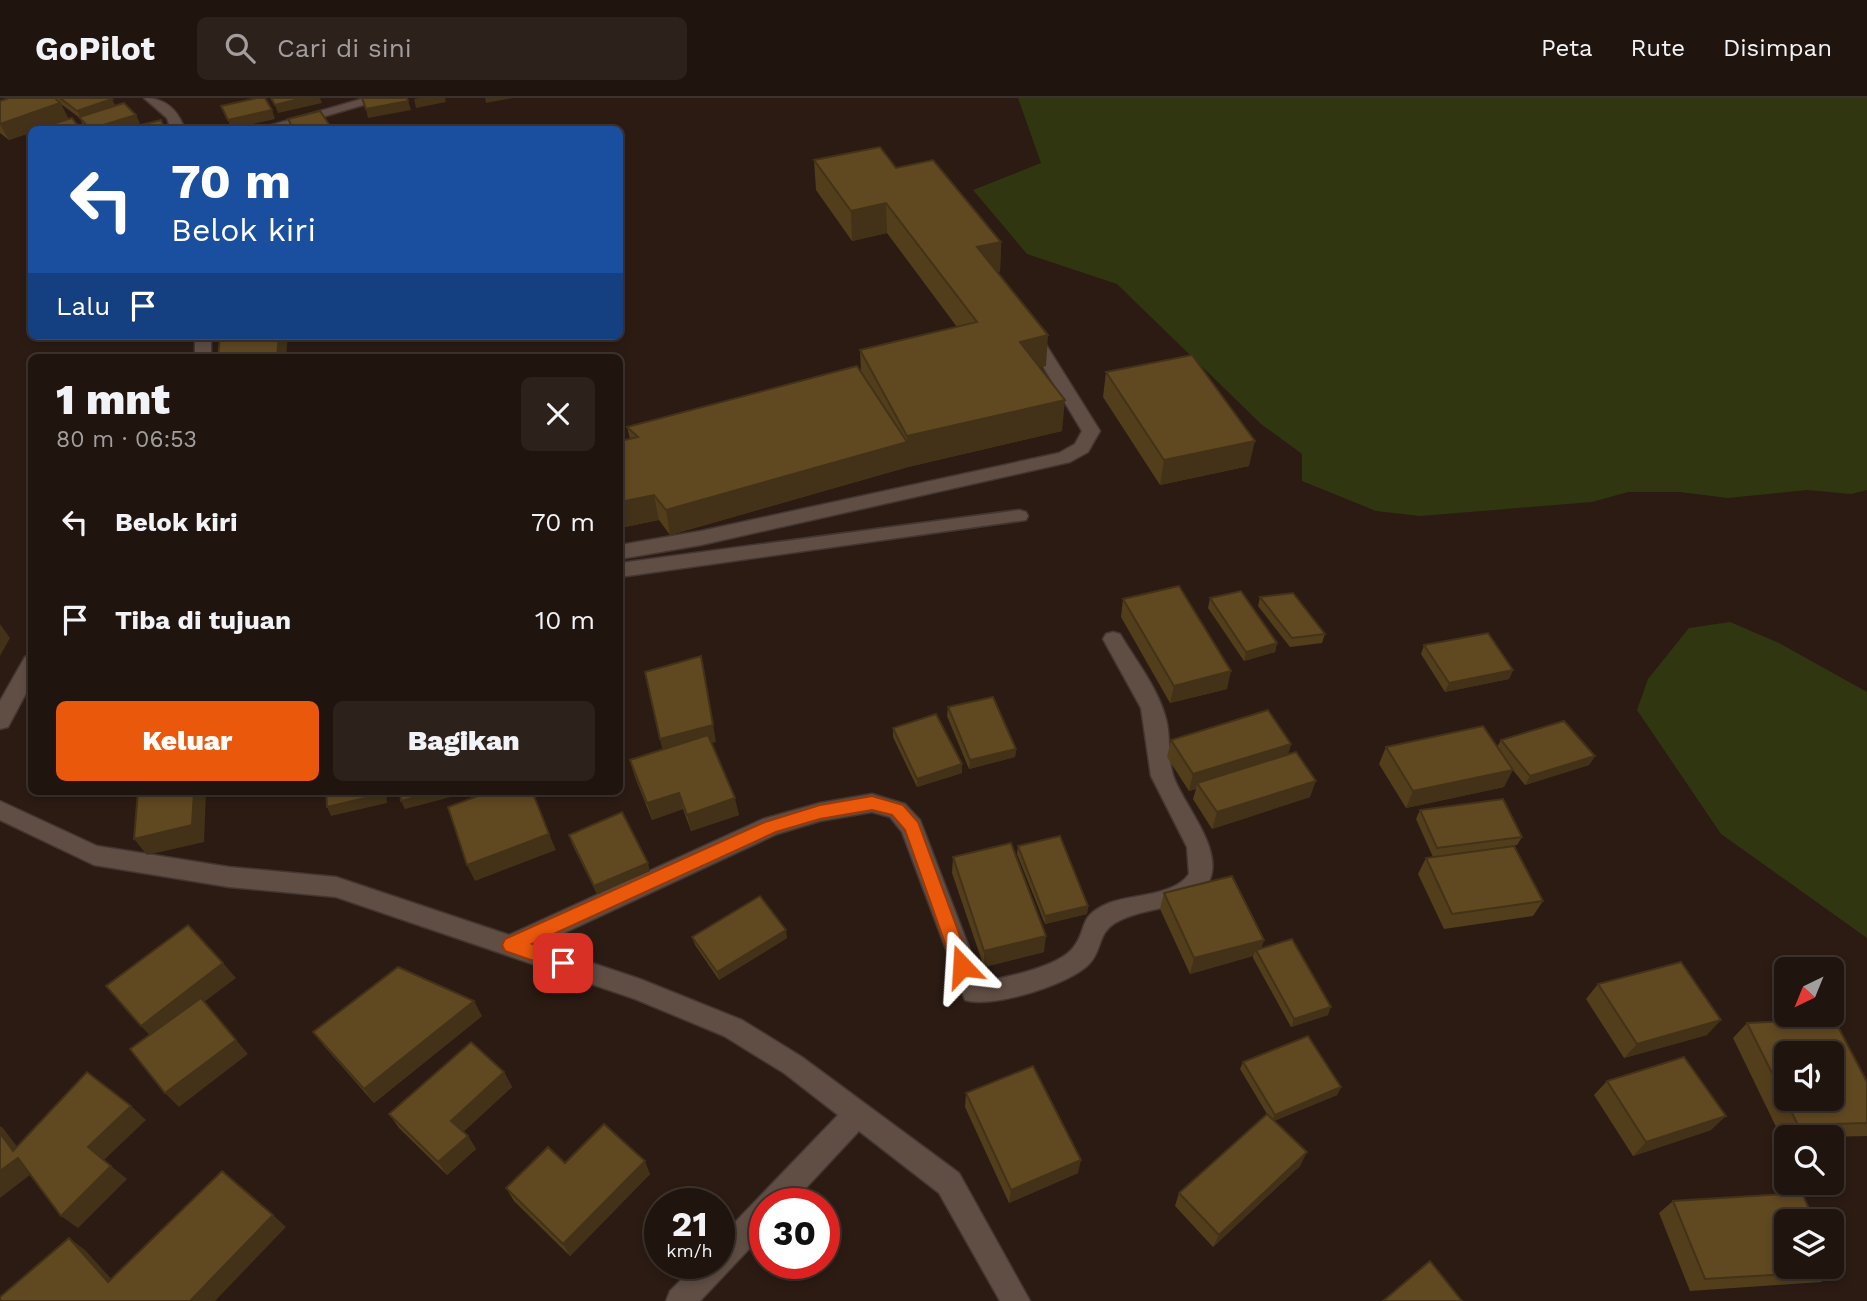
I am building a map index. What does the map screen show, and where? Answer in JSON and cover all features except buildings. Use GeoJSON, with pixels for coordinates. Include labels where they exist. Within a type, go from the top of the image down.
{"type":"FeatureCollection","features":[{"type":"Feature","properties":{"kind":"street"},"geometry":{"type":"LineString","coordinates":[[151,98],[168,111],[176,126]]}},
{"type":"Feature","properties":{"kind":"street"},"geometry":{"type":"LineString","coordinates":[[276,126],[380,98]]}},
{"type":"Feature","properties":{"kind":"street"},"geometry":{"type":"LineString","coordinates":[[623,551],[701,538],[1064,458],[1082,448],[1091,431],[1022,318]]}},
{"type":"Feature","properties":{"kind":"street"},"geometry":{"type":"LineString","coordinates":[[623,570],[1019,516]]}},
{"type":"Feature","properties":{"kind":"street"},"geometry":{"type":"LineString","coordinates":[[512,945],[771,827],[820,812],[872,803],[897,810],[912,827],[974,992],[1016,985],[1070,964],[1083,954],[1097,922],[1113,912],[1191,889],[1201,874],[1199,852],[1162,778],[1156,749],[1154,715],[1113,639]]}},
{"type":"Feature","properties":{"kind":"street"},"geometry":{"type":"LineString","coordinates":[[0,721],[28,670]]}},
{"type":"Feature","properties":{"kind":"street"},"geometry":{"type":"LineString","coordinates":[[0,810],[94,855],[229,877],[336,887],[640,990],[733,1028],[793,1065],[949,1183],[1017,1301]]}},
{"type":"Feature","properties":{"kind":"street"},"geometry":{"type":"LineString","coordinates":[[787,1188],[856,1115]]}},
{"type":"Feature","properties":{"kind":"street"},"geometry":{"type":"LineString","coordinates":[[735,1244],[749,1229]]}},
{"type":"Feature","properties":{"kind":"street"},"geometry":{"type":"LineString","coordinates":[[680,1301],[701,1279]]}},
{"type":"Feature","properties":{"kind":"green space"},"geometry":{"type":"Polygon","coordinates":[[[1018,98],[1867,98],[1867,490],[1851,494],[1807,490],[1728,498],[1680,492],[1628,492],[1592,502],[1420,516],[1376,511],[1302,481],[1302,454],[1261,424],[1117,284],[1027,254],[973,190],[1041,163],[1018,98]]]}},
{"type":"Feature","properties":{"kind":"green space"},"geometry":{"type":"Polygon","coordinates":[[[1730,622],[1779,643],[1867,692],[1867,938],[1721,834],[1637,710],[1648,679],[1689,628],[1730,622]]]}},
{"type":"Feature","properties":{"kind":"route"},"geometry":{"type":"LineString","coordinates":[[563,963],[512,945],[771,827],[820,812],[872,803],[897,810],[912,827],[962,966]]}}]}
